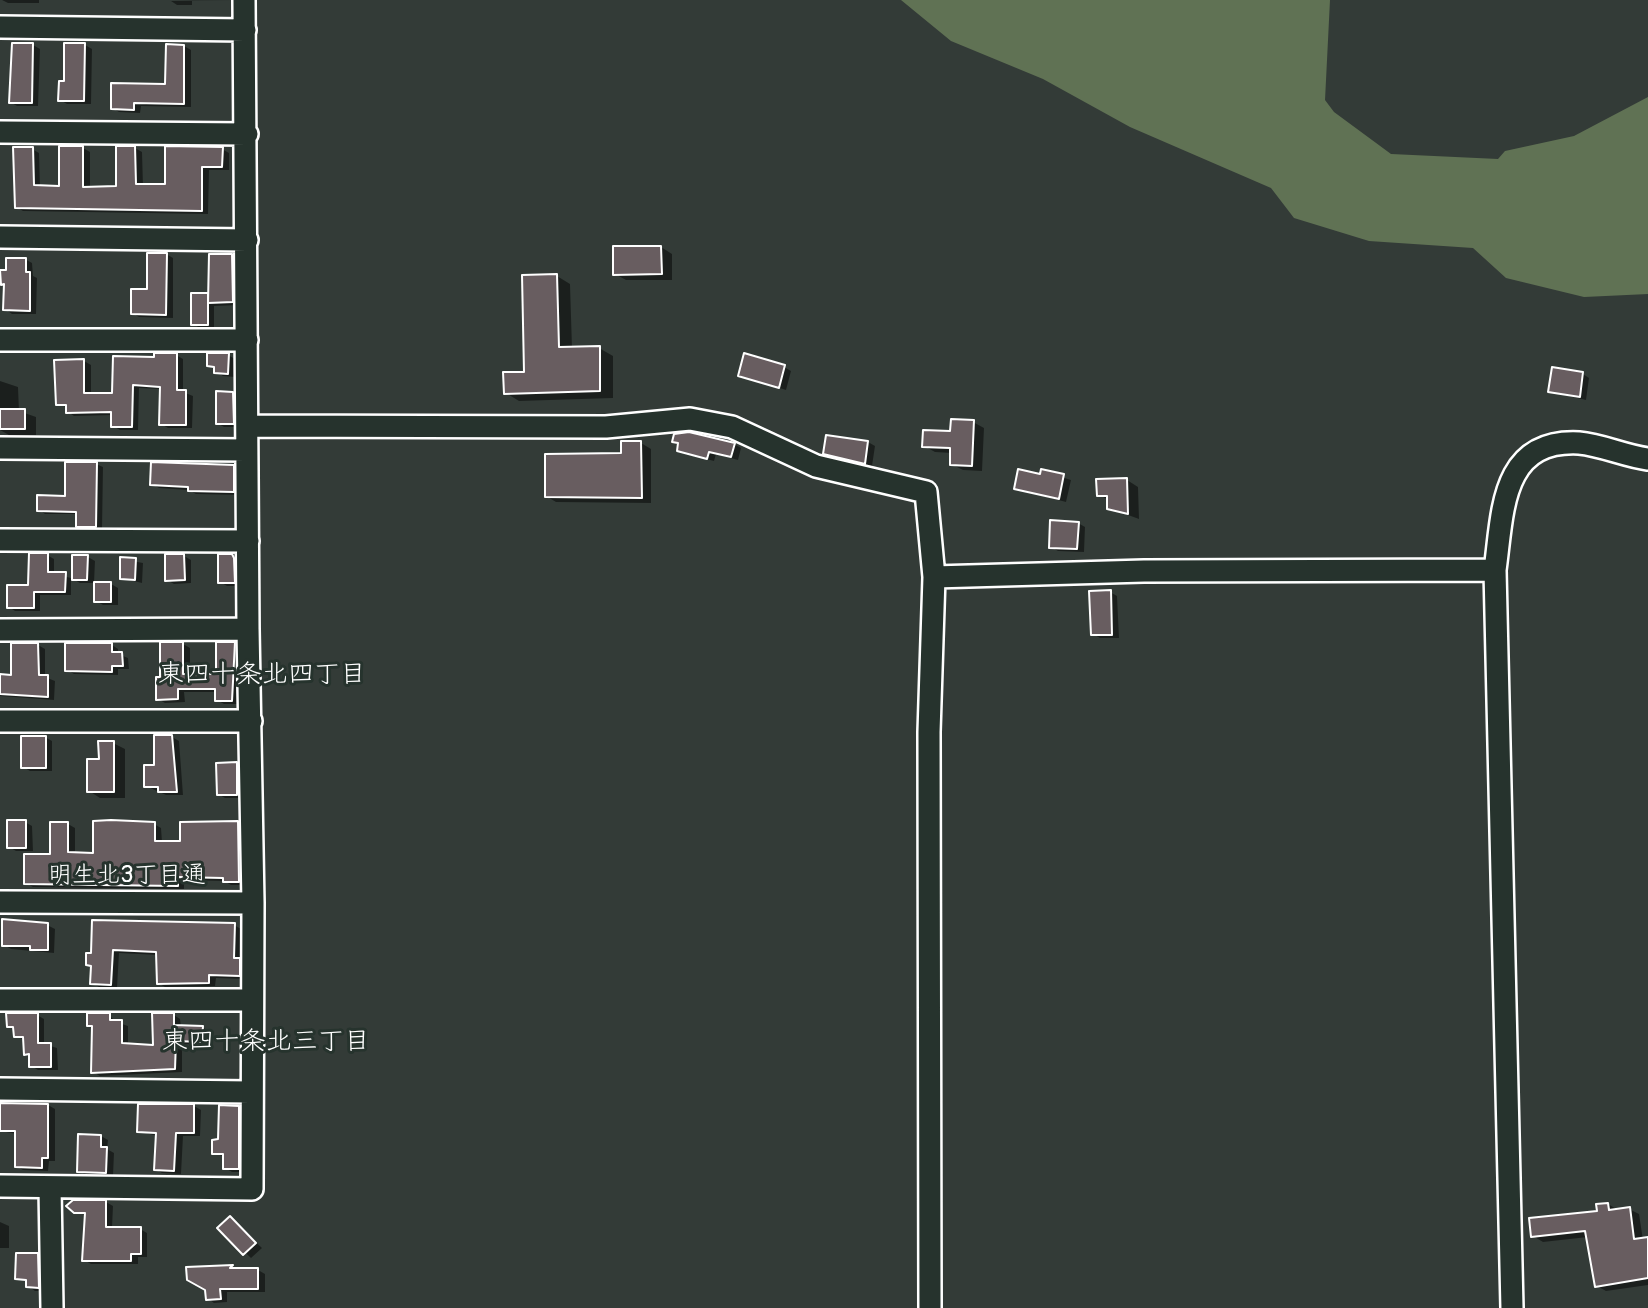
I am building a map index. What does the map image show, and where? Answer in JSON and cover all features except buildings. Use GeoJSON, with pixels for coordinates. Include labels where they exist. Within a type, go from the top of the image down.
{"type":"FeatureCollection","features":[{"type":"Feature","properties":{"kind":"street"},"geometry":{"type":"LineString","coordinates":[[0,1186],[252,1189],[250,1092],[253,903],[246,450],[247,134],[244,0]]}},
{"type":"Feature","properties":{"kind":"street"},"geometry":{"type":"LineString","coordinates":[[0,27],[245,30]]}},
{"type":"Feature","properties":{"kind":"street"},"geometry":{"type":"LineString","coordinates":[[0,132],[247,134]]}},
{"type":"Feature","properties":{"kind":"street"},"geometry":{"type":"LineString","coordinates":[[0,237],[247,240]]}},
{"type":"Feature","properties":{"kind":"street"},"geometry":{"type":"LineString","coordinates":[[0,340],[247,340]]}},
{"type":"Feature","properties":{"kind":"street"},"geometry":{"type":"LineString","coordinates":[[247,426],[606,428],[667,420],[713,422],[749,435],[816,466],[926,492],[934,577],[929,732],[930,1308]]}},
{"type":"Feature","properties":{"kind":"street"},"geometry":{"type":"LineString","coordinates":[[1512,1308],[1495,570],[1508,484],[1527,457],[1541,446],[1579,443],[1648,459]]}},
{"type":"Feature","properties":{"kind":"street"},"geometry":{"type":"LineString","coordinates":[[0,448],[246,450]]}},
{"type":"Feature","properties":{"kind":"street"},"geometry":{"type":"LineString","coordinates":[[0,540],[248,541]]}},
{"type":"Feature","properties":{"kind":"street"},"geometry":{"type":"LineString","coordinates":[[934,577],[1144,571],[1495,570]]}},
{"type":"Feature","properties":{"kind":"street"},"geometry":{"type":"LineString","coordinates":[[0,630],[248,629]]}},
{"type":"Feature","properties":{"kind":"street"},"geometry":{"type":"LineString","coordinates":[[0,721],[251,721]]}},
{"type":"Feature","properties":{"kind":"street","name":"明生北3丁目通"},"geometry":{"type":"LineString","coordinates":[[0,902],[253,903]]}},
{"type":"Feature","properties":{"kind":"street"},"geometry":{"type":"LineString","coordinates":[[0,1000],[251,1000]]}},
{"type":"Feature","properties":{"kind":"street"},"geometry":{"type":"LineString","coordinates":[[0,1089],[250,1092]]}},
{"type":"Feature","properties":{"kind":"street"},"geometry":{"type":"LineString","coordinates":[[50,1187],[52,1308]]}},
{"type":"Feature","properties":{"kind":"green space"},"geometry":{"type":"Polygon","coordinates":[[[901,0],[1330,0],[1325,100],[1334,112],[1391,154],[1498,159],[1505,151],[1574,136],[1648,97],[1648,294],[1584,297],[1506,278],[1473,248],[1369,241],[1294,218],[1271,188],[1130,127],[1043,79],[951,41],[901,0]]]}},
{"type":"Feature","properties":{"kind":"district","name":"東四十条北四丁目"},"geometry":{"type":"Point","coordinates":[262,675]}},
{"type":"Feature","properties":{"kind":"district","name":"東四十条北三丁目"},"geometry":{"type":"Point","coordinates":[266,1042]}}]}
